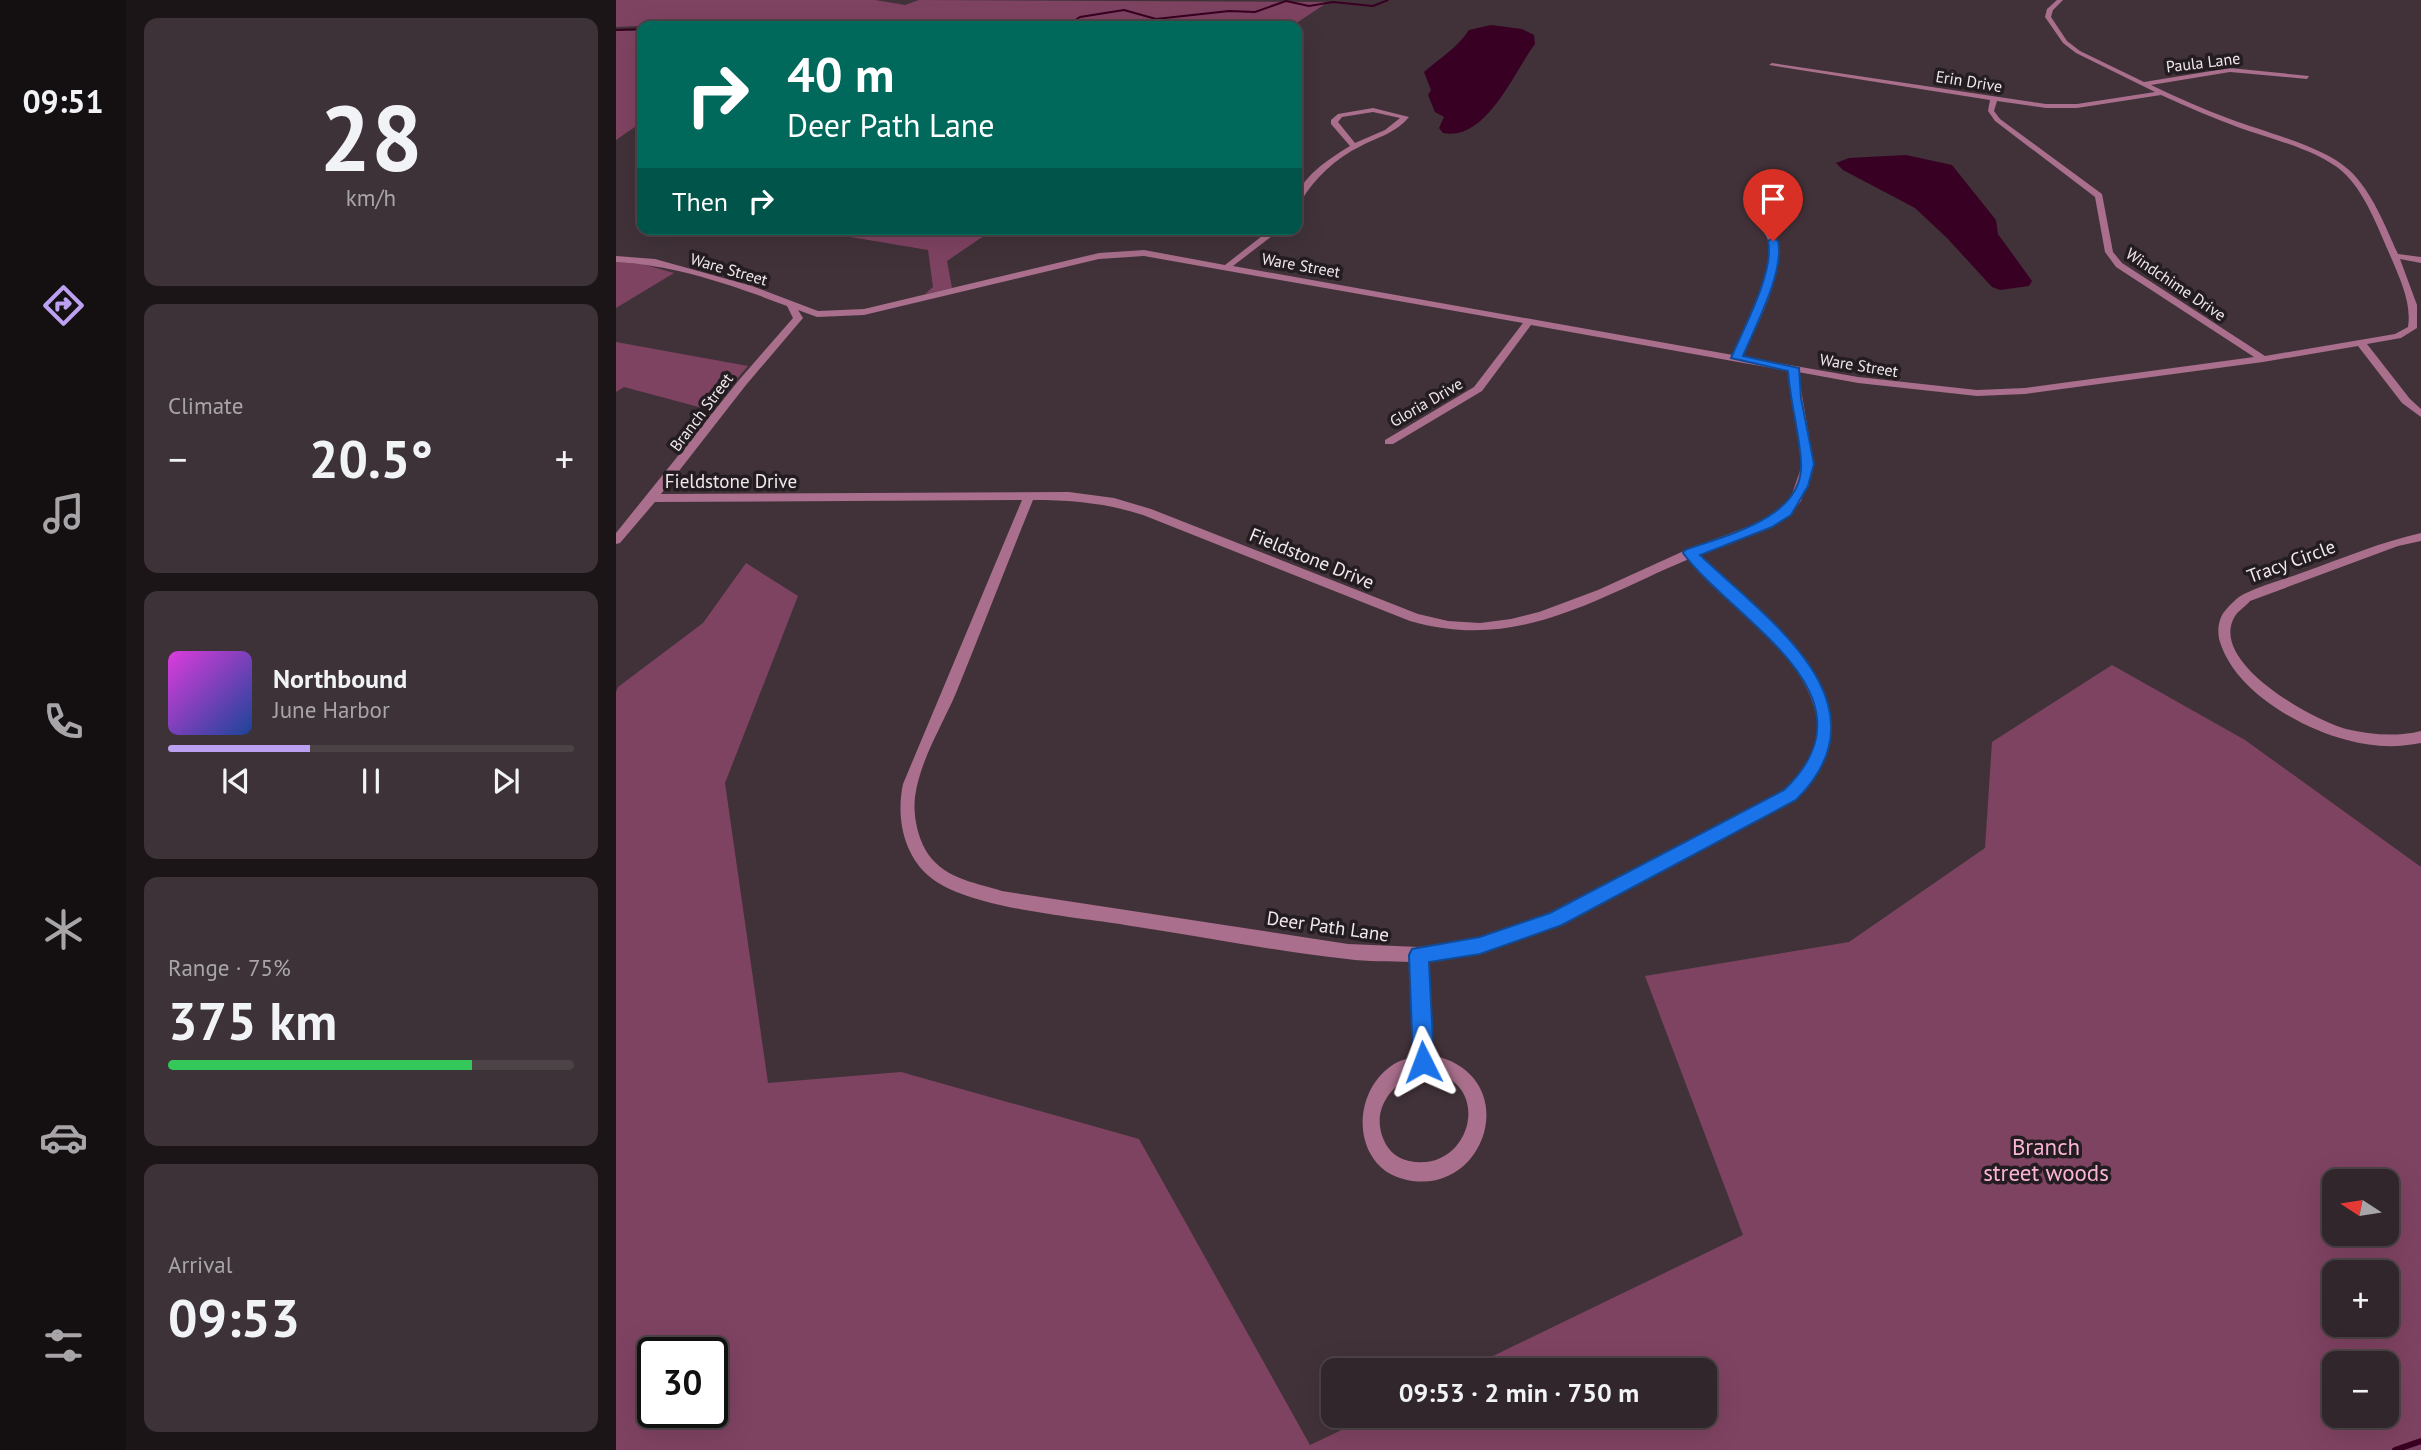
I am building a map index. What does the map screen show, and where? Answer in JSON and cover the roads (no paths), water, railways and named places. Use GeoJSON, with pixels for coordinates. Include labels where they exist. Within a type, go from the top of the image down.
{"type":"FeatureCollection","features":[{"type":"Feature","properties":{"kind":"street","name":"Ware Street"},"geometry":{"type":"LineString","coordinates":[[616,259],[664,264],[749,288],[817,314],[876,310],[1123,252],[1144,253],[1902,387],[1977,393],[2025,391],[2263,359],[2361,343],[2398,335],[2412,328],[2415,319],[2412,304],[2395,256],[2354,180],[2338,165],[2163,93],[2078,52],[2065,42],[2048,17],[2050,9],[2060,0]]}},
{"type":"Feature","properties":{"kind":"street","name":"Erin Drive"},"geometry":{"type":"LineString","coordinates":[[1772,65],[1994,99],[2067,107],[2163,93]]}},
{"type":"Feature","properties":{"kind":"street","name":"Paula Lane"},"geometry":{"type":"LineString","coordinates":[[2145,84],[2230,70],[2307,77]]}},
{"type":"Feature","properties":{"kind":"street","name":"Windchime Drive"},"geometry":{"type":"LineString","coordinates":[[1994,99],[1991,111],[1997,120],[2099,196],[2109,251],[2114,260],[2263,359]]}},
{"type":"Feature","properties":{"kind":"street"},"geometry":{"type":"LineString","coordinates":[[1302,190],[1354,146],[1385,132],[1405,117],[1373,110],[1340,115],[1334,122],[1354,146]]}},
{"type":"Feature","properties":{"kind":"street"},"geometry":{"type":"LineString","coordinates":[[1737,358],[1768,280],[1775,251],[1768,230],[1755,219]]}},
{"type":"Feature","properties":{"kind":"street"},"geometry":{"type":"LineString","coordinates":[[1228,266],[1270,235]]}},
{"type":"Feature","properties":{"kind":"street"},"geometry":{"type":"LineString","coordinates":[[2395,256],[2421,260]]}},
{"type":"Feature","properties":{"kind":"street"},"geometry":{"type":"LineString","coordinates":[[785,337],[798,318],[791,305]]}},
{"type":"Feature","properties":{"kind":"street","name":"Branch Street"},"geometry":{"type":"LineString","coordinates":[[616,540],[655,498],[735,391],[768,352],[817,314]]}},
{"type":"Feature","properties":{"kind":"street","name":"Gloria Drive"},"geometry":{"type":"LineString","coordinates":[[1389,442],[1478,389],[1528,321]]}},
{"type":"Feature","properties":{"kind":"street"},"geometry":{"type":"LineString","coordinates":[[2361,343],[2406,401],[2421,414]]}},
{"type":"Feature","properties":{"kind":"street","name":"Fieldstone Drive"},"geometry":{"type":"LineString","coordinates":[[655,498],[1091,498],[1147,512],[1415,618],[1460,629],[1480,629],[1535,618],[1767,524],[1786,512],[1795,501],[1808,464],[1793,368]]}},
{"type":"Feature","properties":{"kind":"street","name":"Deer Path Lane"},"geometry":{"type":"LineString","coordinates":[[1029,496],[923,753],[908,797],[909,823],[925,862],[935,873],[954,883],[1002,898],[1348,952],[1419,955],[1480,945],[1556,919],[1790,795],[1807,779],[1823,748],[1825,730],[1822,702],[1816,686],[1799,661],[1766,626],[1690,553]]}},
{"type":"Feature","properties":{"kind":"street","name":"Tracy Circle"},"geometry":{"type":"LineString","coordinates":[[2421,537],[2395,543],[2246,598],[2228,616],[2225,633],[2230,652],[2243,672],[2264,693],[2291,711],[2322,726],[2356,736],[2387,741],[2421,737]]}},
{"type":"Feature","properties":{"kind":"street"},"geometry":{"type":"LineString","coordinates":[[1419,955],[1423,1062]]}},
{"type":"Feature","properties":{"kind":"street"},"geometry":{"type":"LineString","coordinates":[[1423,1062],[1447,1066],[1466,1080],[1477,1102],[1479,1114],[1473,1140],[1456,1161],[1445,1168],[1419,1173],[1398,1168],[1381,1154],[1375,1144],[1370,1122],[1374,1100],[1385,1081],[1403,1068],[1423,1062]]}},
{"type":"Feature","properties":{"kind":"waterway"},"geometry":{"type":"LineString","coordinates":[[1074,21],[1080,17],[1124,10],[1156,19],[1229,11],[1255,12],[1286,1],[1309,6],[1333,2],[1373,6],[1388,0]]}},
{"type":"Feature","properties":{"kind":"waterway"},"geometry":{"type":"LineString","coordinates":[[616,30],[637,29]]}},
{"type":"Feature","properties":{"kind":"waterway"},"geometry":{"type":"LineString","coordinates":[[2395,1450],[2421,1441]]}},
{"type":"Feature","properties":{"kind":"park label","name":"Branch street woods"},"geometry":{"type":"Point","coordinates":[2046,1159]}}]}
